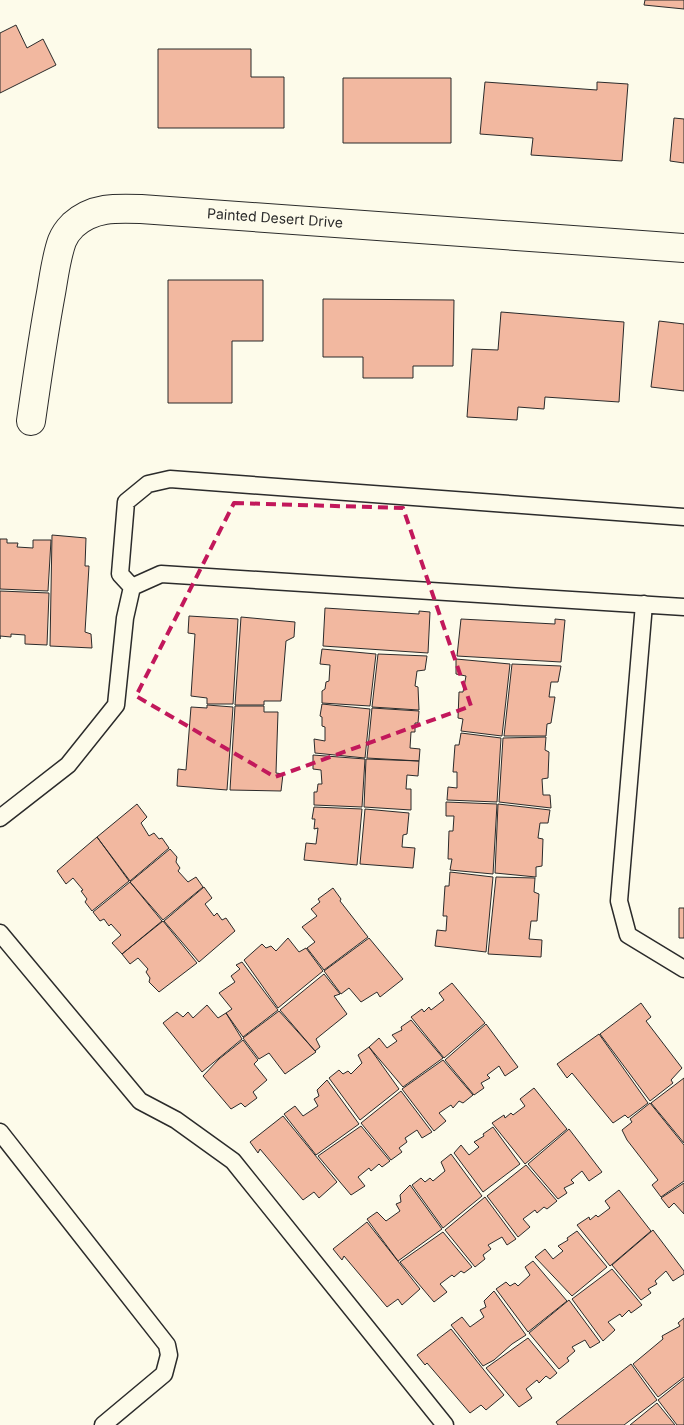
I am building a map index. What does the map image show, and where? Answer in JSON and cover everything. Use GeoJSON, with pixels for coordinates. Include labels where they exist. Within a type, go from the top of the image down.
{"type":"FeatureCollection","features":[{"type":"Feature","properties":{"kind":"street","name":"Painted Desert Drive"},"geometry":{"type":"LineString","coordinates":[[31,421],[47,312],[57,258],[63,239],[72,226],[86,215],[100,210],[112,208],[141,209],[684,248]]}},
{"type":"Feature","properties":{"kind":"lane"},"geometry":{"type":"LineString","coordinates":[[132,587],[120,574],[126,502],[148,484],[170,479],[684,517]]}},
{"type":"Feature","properties":{"kind":"lane"},"geometry":{"type":"LineString","coordinates":[[132,587],[161,574],[684,607]]}},
{"type":"Feature","properties":{"kind":"lane"},"geometry":{"type":"LineString","coordinates":[[0,818],[68,765],[116,705],[125,618],[132,587]]}},
{"type":"Feature","properties":{"kind":"lane"},"geometry":{"type":"LineString","coordinates":[[644,604],[618,901],[628,935],[684,969]]}},
{"type":"Feature","properties":{"kind":"lane"},"geometry":{"type":"LineString","coordinates":[[0,933],[140,1102],[176,1120],[233,1161],[445,1425]]}},
{"type":"Feature","properties":{"kind":"lane"},"geometry":{"type":"LineString","coordinates":[[0,1132],[167,1345],[169,1355],[164,1374],[103,1425]]}},
{"type":"Feature","properties":{"kind":"highlighted area"},"geometry":{"type":"Polygon","coordinates":[[[234,503],[403,508],[471,706],[275,777],[136,696],[234,503]]]}},
{"type":"Feature","properties":{"kind":"building"},"geometry":{"type":"Polygon","coordinates":[[[645,0],[684,0],[684,9],[644,5],[645,0]]]}},
{"type":"Feature","properties":{"kind":"building"},"geometry":{"type":"Polygon","coordinates":[[[16,25],[27,48],[43,39],[56,65],[0,93],[0,33],[16,25]]]}},
{"type":"Feature","properties":{"kind":"building"},"geometry":{"type":"Polygon","coordinates":[[[158,49],[251,49],[251,77],[284,77],[284,128],[158,128],[158,49]]]}},
{"type":"Feature","properties":{"kind":"building"},"geometry":{"type":"Polygon","coordinates":[[[343,78],[451,78],[451,143],[343,143],[343,78]]]}},
{"type":"Feature","properties":{"kind":"building"},"geometry":{"type":"Polygon","coordinates":[[[485,82],[597,90],[597,82],[628,84],[622,161],[531,155],[533,138],[480,134],[485,82]]]}},
{"type":"Feature","properties":{"kind":"building"},"geometry":{"type":"Polygon","coordinates":[[[674,118],[684,119],[684,163],[670,161],[674,118]]]}},
{"type":"Feature","properties":{"kind":"building"},"geometry":{"type":"Polygon","coordinates":[[[168,280],[263,280],[263,341],[232,341],[232,403],[168,403],[168,280]]]}},
{"type":"Feature","properties":{"kind":"building"},"geometry":{"type":"Polygon","coordinates":[[[323,299],[454,300],[453,366],[413,366],[413,378],[363,378],[363,357],[323,357],[323,299]]]}},
{"type":"Feature","properties":{"kind":"building"},"geometry":{"type":"Polygon","coordinates":[[[501,312],[624,322],[619,402],[545,397],[544,409],[518,407],[517,420],[467,417],[472,349],[498,350],[501,312]]]}},
{"type":"Feature","properties":{"kind":"building"},"geometry":{"type":"Polygon","coordinates":[[[659,321],[684,324],[684,391],[651,387],[659,321]]]}},
{"type":"Feature","properties":{"kind":"building"},"geometry":{"type":"Polygon","coordinates":[[[52,535],[86,538],[85,566],[89,566],[85,632],[91,634],[92,648],[50,646],[52,535]]]}},
{"type":"Feature","properties":{"kind":"building"},"geometry":{"type":"Polygon","coordinates":[[[0,539],[7,539],[7,543],[18,543],[17,547],[33,548],[33,540],[51,540],[48,591],[0,589],[0,539]]]}},
{"type":"Feature","properties":{"kind":"building"},"geometry":{"type":"Polygon","coordinates":[[[0,591],[49,593],[47,645],[25,644],[25,635],[11,634],[11,637],[0,636],[0,591]]]}},
{"type":"Feature","properties":{"kind":"building"},"geometry":{"type":"Polygon","coordinates":[[[325,608],[419,614],[419,611],[430,612],[428,653],[323,646],[325,608]]]}},
{"type":"Feature","properties":{"kind":"building"},"geometry":{"type":"Polygon","coordinates":[[[189,616],[238,619],[233,704],[207,704],[207,698],[191,696],[195,634],[188,633],[189,616]]]}},
{"type":"Feature","properties":{"kind":"building"},"geometry":{"type":"Polygon","coordinates":[[[241,617],[295,622],[294,637],[286,641],[281,701],[264,701],[264,705],[235,705],[241,617]]]}},
{"type":"Feature","properties":{"kind":"building"},"geometry":{"type":"Polygon","coordinates":[[[461,619],[555,624],[555,619],[565,620],[561,662],[457,656],[461,619]]]}},
{"type":"Feature","properties":{"kind":"building"},"geometry":{"type":"Polygon","coordinates":[[[322,649],[376,654],[370,706],[322,703],[322,691],[325,689],[326,682],[329,681],[330,665],[320,664],[322,649]]]}},
{"type":"Feature","properties":{"kind":"building"},"geometry":{"type":"Polygon","coordinates":[[[378,654],[427,656],[425,670],[417,671],[415,686],[418,687],[419,710],[372,707],[378,654]]]}},
{"type":"Feature","properties":{"kind":"building"},"geometry":{"type":"Polygon","coordinates":[[[456,659],[510,664],[502,736],[461,731],[463,719],[458,718],[459,692],[463,692],[466,676],[456,674],[456,659]]]}},
{"type":"Feature","properties":{"kind":"building"},"geometry":{"type":"Polygon","coordinates":[[[512,664],[561,666],[558,682],[551,682],[549,697],[555,697],[551,723],[547,724],[546,736],[504,736],[512,664]]]}},
{"type":"Feature","properties":{"kind":"building"},"geometry":{"type":"Polygon","coordinates":[[[322,704],[370,709],[365,758],[315,753],[314,739],[325,741],[325,727],[322,726],[322,717],[320,716],[322,704]]]}},
{"type":"Feature","properties":{"kind":"building"},"geometry":{"type":"Polygon","coordinates":[[[207,705],[233,707],[227,790],[177,786],[178,769],[186,770],[191,707],[207,708],[207,705]]]}},
{"type":"Feature","properties":{"kind":"building"},"geometry":{"type":"Polygon","coordinates":[[[235,706],[264,706],[264,712],[278,712],[276,773],[283,774],[281,791],[230,790],[235,706]]]}},
{"type":"Feature","properties":{"kind":"building"},"geometry":{"type":"Polygon","coordinates":[[[372,708],[419,711],[418,723],[415,723],[415,732],[411,732],[410,748],[420,749],[419,761],[367,758],[372,708]]]}},
{"type":"Feature","properties":{"kind":"building"},"geometry":{"type":"Polygon","coordinates":[[[461,733],[501,738],[497,802],[447,800],[448,787],[457,788],[457,772],[453,772],[455,745],[459,745],[461,733]]]}},
{"type":"Feature","properties":{"kind":"building"},"geometry":{"type":"Polygon","coordinates":[[[546,737],[545,750],[549,752],[548,778],[542,779],[543,795],[550,795],[551,808],[499,802],[503,738],[546,737]]]}},
{"type":"Feature","properties":{"kind":"building"},"geometry":{"type":"Polygon","coordinates":[[[313,755],[365,759],[362,807],[314,805],[314,792],[317,792],[318,784],[322,784],[321,770],[313,769],[313,755]]]}},
{"type":"Feature","properties":{"kind":"building"},"geometry":{"type":"Polygon","coordinates":[[[366,759],[419,761],[418,776],[407,775],[406,789],[411,789],[411,810],[364,807],[366,759]]]}},
{"type":"Feature","properties":{"kind":"building"},"geometry":{"type":"Polygon","coordinates":[[[446,802],[497,804],[493,874],[450,870],[452,859],[448,859],[449,831],[453,831],[454,816],[446,816],[446,802]]]}},
{"type":"Feature","properties":{"kind":"building"},"geometry":{"type":"Polygon","coordinates":[[[137,804],[147,817],[141,823],[149,836],[154,833],[159,839],[162,838],[169,848],[130,881],[97,837],[137,804]]]}},
{"type":"Feature","properties":{"kind":"building"},"geometry":{"type":"Polygon","coordinates":[[[498,804],[550,810],[548,823],[540,823],[538,838],[543,839],[542,866],[536,867],[536,877],[495,873],[498,804]]]}},
{"type":"Feature","properties":{"kind":"building"},"geometry":{"type":"Polygon","coordinates":[[[314,807],[362,809],[357,865],[304,860],[306,843],[316,844],[318,828],[314,829],[315,819],[312,819],[314,807]]]}},
{"type":"Feature","properties":{"kind":"building"},"geometry":{"type":"Polygon","coordinates":[[[365,809],[409,813],[407,834],[403,835],[402,847],[415,848],[413,868],[360,864],[365,809]]]}},
{"type":"Feature","properties":{"kind":"building"},"geometry":{"type":"Polygon","coordinates":[[[97,837],[129,881],[92,911],[85,902],[87,899],[81,891],[83,890],[73,878],[66,884],[57,871],[97,837]]]}},
{"type":"Feature","properties":{"kind":"building"},"geometry":{"type":"Polygon","coordinates":[[[170,849],[177,857],[176,862],[180,868],[178,871],[188,882],[196,877],[203,887],[163,920],[130,882],[170,849]]]}},
{"type":"Feature","properties":{"kind":"building"},"geometry":{"type":"Polygon","coordinates":[[[450,872],[493,877],[486,952],[435,946],[437,930],[446,931],[447,916],[443,916],[445,886],[449,886],[450,872]]]}},
{"type":"Feature","properties":{"kind":"building"},"geometry":{"type":"Polygon","coordinates":[[[496,877],[535,878],[534,892],[539,894],[537,921],[531,921],[529,939],[542,940],[541,957],[488,954],[496,877]]]}},
{"type":"Feature","properties":{"kind":"building"},"geometry":{"type":"Polygon","coordinates":[[[130,882],[162,921],[122,954],[112,943],[121,935],[111,924],[109,926],[104,919],[100,921],[93,912],[130,882]]]}},
{"type":"Feature","properties":{"kind":"building"},"geometry":{"type":"Polygon","coordinates":[[[204,887],[212,898],[205,904],[214,916],[217,913],[222,920],[226,918],[235,931],[199,962],[164,921],[204,887]]]}},
{"type":"Feature","properties":{"kind":"building"},"geometry":{"type":"Polygon","coordinates":[[[333,888],[341,899],[340,901],[368,937],[324,970],[307,948],[315,942],[302,927],[317,916],[311,909],[320,902],[318,899],[333,888]]]}},
{"type":"Feature","properties":{"kind":"building"},"geometry":{"type":"Polygon","coordinates":[[[679,908],[684,908],[684,938],[679,938],[679,908]]]}},
{"type":"Feature","properties":{"kind":"building"},"geometry":{"type":"Polygon","coordinates":[[[163,921],[197,963],[159,992],[149,982],[150,978],[146,972],[148,969],[138,958],[130,964],[122,954],[163,921]]]}},
{"type":"Feature","properties":{"kind":"building"},"geometry":{"type":"Polygon","coordinates":[[[288,938],[299,952],[306,948],[323,971],[278,1008],[244,960],[262,944],[266,948],[271,946],[276,951],[288,938]]]}},
{"type":"Feature","properties":{"kind":"building"},"geometry":{"type":"Polygon","coordinates":[[[369,938],[403,979],[380,997],[377,992],[361,1002],[349,988],[341,994],[324,971],[369,938]]]}},
{"type":"Feature","properties":{"kind":"building"},"geometry":{"type":"Polygon","coordinates":[[[242,962],[278,1010],[243,1037],[226,1013],[232,1009],[219,993],[235,982],[231,976],[240,969],[236,965],[242,962]]]}},
{"type":"Feature","properties":{"kind":"building"},"geometry":{"type":"Polygon","coordinates":[[[324,974],[340,994],[334,996],[347,1014],[316,1039],[320,1047],[315,1051],[280,1010],[324,974]]]}},
{"type":"Feature","properties":{"kind":"building"},"geometry":{"type":"Polygon","coordinates":[[[452,983],[485,1023],[444,1058],[411,1017],[422,1009],[424,1012],[429,1007],[431,1010],[444,1000],[439,993],[452,983]]]}},
{"type":"Feature","properties":{"kind":"building"},"geometry":{"type":"Polygon","coordinates":[[[641,1003],[651,1017],[646,1021],[682,1068],[671,1080],[673,1083],[650,1101],[600,1034],[641,1003]]]}},
{"type":"Feature","properties":{"kind":"building"},"geometry":{"type":"Polygon","coordinates":[[[207,1005],[218,1018],[226,1013],[242,1039],[202,1072],[163,1023],[177,1012],[183,1017],[188,1012],[193,1018],[207,1005]]]}},
{"type":"Feature","properties":{"kind":"building"},"geometry":{"type":"Polygon","coordinates":[[[279,1011],[316,1052],[285,1074],[269,1053],[259,1059],[243,1038],[279,1011]]]}},
{"type":"Feature","properties":{"kind":"building"},"geometry":{"type":"Polygon","coordinates":[[[411,1020],[443,1058],[403,1087],[369,1047],[379,1038],[387,1048],[397,1041],[392,1035],[402,1030],[401,1027],[411,1020]]]}},
{"type":"Feature","properties":{"kind":"building"},"geometry":{"type":"Polygon","coordinates":[[[486,1024],[518,1067],[505,1076],[499,1066],[487,1075],[490,1078],[481,1083],[484,1088],[474,1095],[445,1060],[486,1024]]]}},
{"type":"Feature","properties":{"kind":"building"},"geometry":{"type":"Polygon","coordinates":[[[599,1034],[648,1103],[628,1118],[625,1115],[613,1123],[572,1073],[567,1078],[557,1064],[599,1034]]]}},
{"type":"Feature","properties":{"kind":"building"},"geometry":{"type":"Polygon","coordinates":[[[243,1040],[258,1060],[254,1064],[267,1080],[253,1092],[257,1098],[245,1107],[241,1103],[231,1109],[203,1076],[219,1059],[243,1040]]]}},
{"type":"Feature","properties":{"kind":"building"},"geometry":{"type":"Polygon","coordinates":[[[369,1047],[399,1089],[360,1120],[329,1078],[339,1070],[343,1074],[348,1071],[351,1074],[362,1063],[358,1055],[369,1047]]]}},
{"type":"Feature","properties":{"kind":"building"},"geometry":{"type":"Polygon","coordinates":[[[443,1060],[473,1095],[463,1103],[459,1101],[453,1108],[451,1105],[439,1113],[446,1121],[434,1131],[402,1089],[443,1060]]]}},
{"type":"Feature","properties":{"kind":"building"},"geometry":{"type":"Polygon","coordinates":[[[684,1078],[684,1143],[651,1103],[684,1078]]]}},
{"type":"Feature","properties":{"kind":"building"},"geometry":{"type":"Polygon","coordinates":[[[327,1080],[359,1124],[316,1155],[284,1114],[295,1106],[303,1116],[318,1106],[314,1099],[319,1096],[317,1090],[327,1080]]]}},
{"type":"Feature","properties":{"kind":"building"},"geometry":{"type":"Polygon","coordinates":[[[534,1088],[567,1129],[525,1164],[492,1123],[504,1115],[505,1118],[511,1113],[513,1115],[525,1106],[520,1099],[534,1088]]]}},
{"type":"Feature","properties":{"kind":"building"},"geometry":{"type":"Polygon","coordinates":[[[401,1091],[432,1132],[422,1138],[417,1130],[405,1138],[407,1142],[399,1148],[402,1152],[391,1160],[361,1123],[401,1091]]]}},
{"type":"Feature","properties":{"kind":"building"},"geometry":{"type":"Polygon","coordinates":[[[650,1103],[684,1145],[684,1181],[661,1197],[652,1185],[658,1180],[627,1140],[622,1130],[632,1122],[630,1119],[650,1103]]]}},
{"type":"Feature","properties":{"kind":"building"},"geometry":{"type":"Polygon","coordinates":[[[283,1116],[337,1182],[319,1198],[314,1192],[303,1200],[260,1149],[258,1153],[250,1142],[283,1116]]]}},
{"type":"Feature","properties":{"kind":"building"},"geometry":{"type":"Polygon","coordinates":[[[361,1126],[390,1161],[382,1167],[379,1164],[371,1171],[369,1168],[358,1177],[365,1186],[351,1195],[318,1156],[361,1126]]]}},
{"type":"Feature","properties":{"kind":"building"},"geometry":{"type":"Polygon","coordinates":[[[493,1127],[520,1164],[483,1192],[454,1153],[461,1145],[469,1155],[479,1147],[474,1142],[493,1127]]]}},
{"type":"Feature","properties":{"kind":"building"},"geometry":{"type":"Polygon","coordinates":[[[569,1129],[602,1172],[589,1181],[582,1171],[571,1180],[574,1183],[564,1188],[567,1193],[558,1199],[528,1164],[569,1129]]]}},
{"type":"Feature","properties":{"kind":"building"},"geometry":{"type":"Polygon","coordinates":[[[451,1154],[482,1196],[443,1228],[412,1185],[421,1178],[425,1182],[430,1178],[433,1181],[445,1171],[441,1162],[451,1154]]]}},
{"type":"Feature","properties":{"kind":"building"},"geometry":{"type":"Polygon","coordinates":[[[526,1165],[557,1201],[547,1209],[544,1207],[537,1213],[535,1210],[523,1219],[530,1227],[518,1237],[487,1196],[526,1165]]]}},
{"type":"Feature","properties":{"kind":"building"},"geometry":{"type":"Polygon","coordinates":[[[684,1183],[684,1214],[674,1203],[669,1208],[661,1198],[684,1183]]]}},
{"type":"Feature","properties":{"kind":"building"},"geometry":{"type":"Polygon","coordinates":[[[410,1185],[442,1229],[398,1261],[367,1219],[377,1212],[386,1221],[400,1211],[396,1204],[401,1202],[400,1195],[410,1185]]]}},
{"type":"Feature","properties":{"kind":"building"},"geometry":{"type":"Polygon","coordinates":[[[619,1190],[651,1231],[610,1266],[577,1225],[589,1217],[590,1220],[596,1215],[598,1217],[610,1208],[605,1201],[619,1190]]]}},
{"type":"Feature","properties":{"kind":"building"},"geometry":{"type":"Polygon","coordinates":[[[485,1197],[516,1239],[507,1245],[502,1237],[488,1245],[491,1249],[483,1255],[485,1259],[475,1267],[445,1230],[485,1197]]]}},
{"type":"Feature","properties":{"kind":"building"},"geometry":{"type":"Polygon","coordinates":[[[367,1222],[420,1289],[402,1305],[398,1299],[387,1307],[344,1256],[342,1260],[333,1249],[367,1222]]]}},
{"type":"Feature","properties":{"kind":"building"},"geometry":{"type":"Polygon","coordinates":[[[653,1230],[684,1271],[684,1274],[673,1281],[666,1271],[655,1281],[657,1284],[648,1289],[651,1293],[641,1300],[612,1265],[653,1230]]]}},
{"type":"Feature","properties":{"kind":"building"},"geometry":{"type":"Polygon","coordinates":[[[577,1231],[607,1267],[572,1296],[535,1257],[545,1249],[553,1259],[563,1251],[558,1246],[577,1231]]]}},
{"type":"Feature","properties":{"kind":"building"},"geometry":{"type":"Polygon","coordinates":[[[443,1232],[472,1267],[464,1273],[461,1271],[454,1277],[452,1275],[440,1284],[447,1292],[434,1302],[400,1262],[443,1232]]]}},
{"type":"Feature","properties":{"kind":"building"},"geometry":{"type":"Polygon","coordinates":[[[533,1261],[567,1301],[528,1332],[496,1289],[506,1282],[510,1286],[515,1283],[518,1286],[530,1275],[525,1267],[533,1261]]]}},
{"type":"Feature","properties":{"kind":"building"},"geometry":{"type":"Polygon","coordinates":[[[612,1269],[642,1305],[631,1313],[629,1310],[622,1317],[620,1314],[608,1322],[615,1330],[603,1341],[572,1299],[612,1269]]]}},
{"type":"Feature","properties":{"kind":"building"},"geometry":{"type":"Polygon","coordinates":[[[494,1291],[526,1335],[512,1344],[494,1360],[483,1366],[451,1325],[462,1317],[470,1327],[484,1317],[480,1310],[486,1307],[484,1301],[494,1291]]]}},
{"type":"Feature","properties":{"kind":"building"},"geometry":{"type":"Polygon","coordinates":[[[569,1300],[600,1342],[590,1348],[585,1340],[572,1347],[575,1351],[567,1358],[569,1361],[559,1369],[529,1333],[569,1300]]]}},
{"type":"Feature","properties":{"kind":"building"},"geometry":{"type":"Polygon","coordinates":[[[684,1318],[684,1377],[658,1397],[633,1364],[663,1339],[662,1336],[680,1326],[678,1323],[684,1318]]]}},
{"type":"Feature","properties":{"kind":"building"},"geometry":{"type":"Polygon","coordinates":[[[451,1329],[504,1395],[486,1410],[481,1405],[470,1413],[427,1363],[425,1365],[417,1355],[451,1329]]]}},
{"type":"Feature","properties":{"kind":"building"},"geometry":{"type":"Polygon","coordinates":[[[528,1338],[557,1373],[550,1379],[546,1376],[539,1383],[537,1380],[526,1389],[532,1398],[519,1407],[486,1368],[528,1338]]]}},
{"type":"Feature","properties":{"kind":"building"},"geometry":{"type":"Polygon","coordinates":[[[631,1364],[657,1400],[624,1425],[558,1425],[556,1422],[631,1364]]]}},
{"type":"Feature","properties":{"kind":"building"},"geometry":{"type":"Polygon","coordinates":[[[684,1379],[684,1425],[677,1425],[658,1400],[684,1379]]]}},
{"type":"Feature","properties":{"kind":"building"},"geometry":{"type":"Polygon","coordinates":[[[657,1403],[675,1425],[630,1425],[657,1403]]]}}]}
